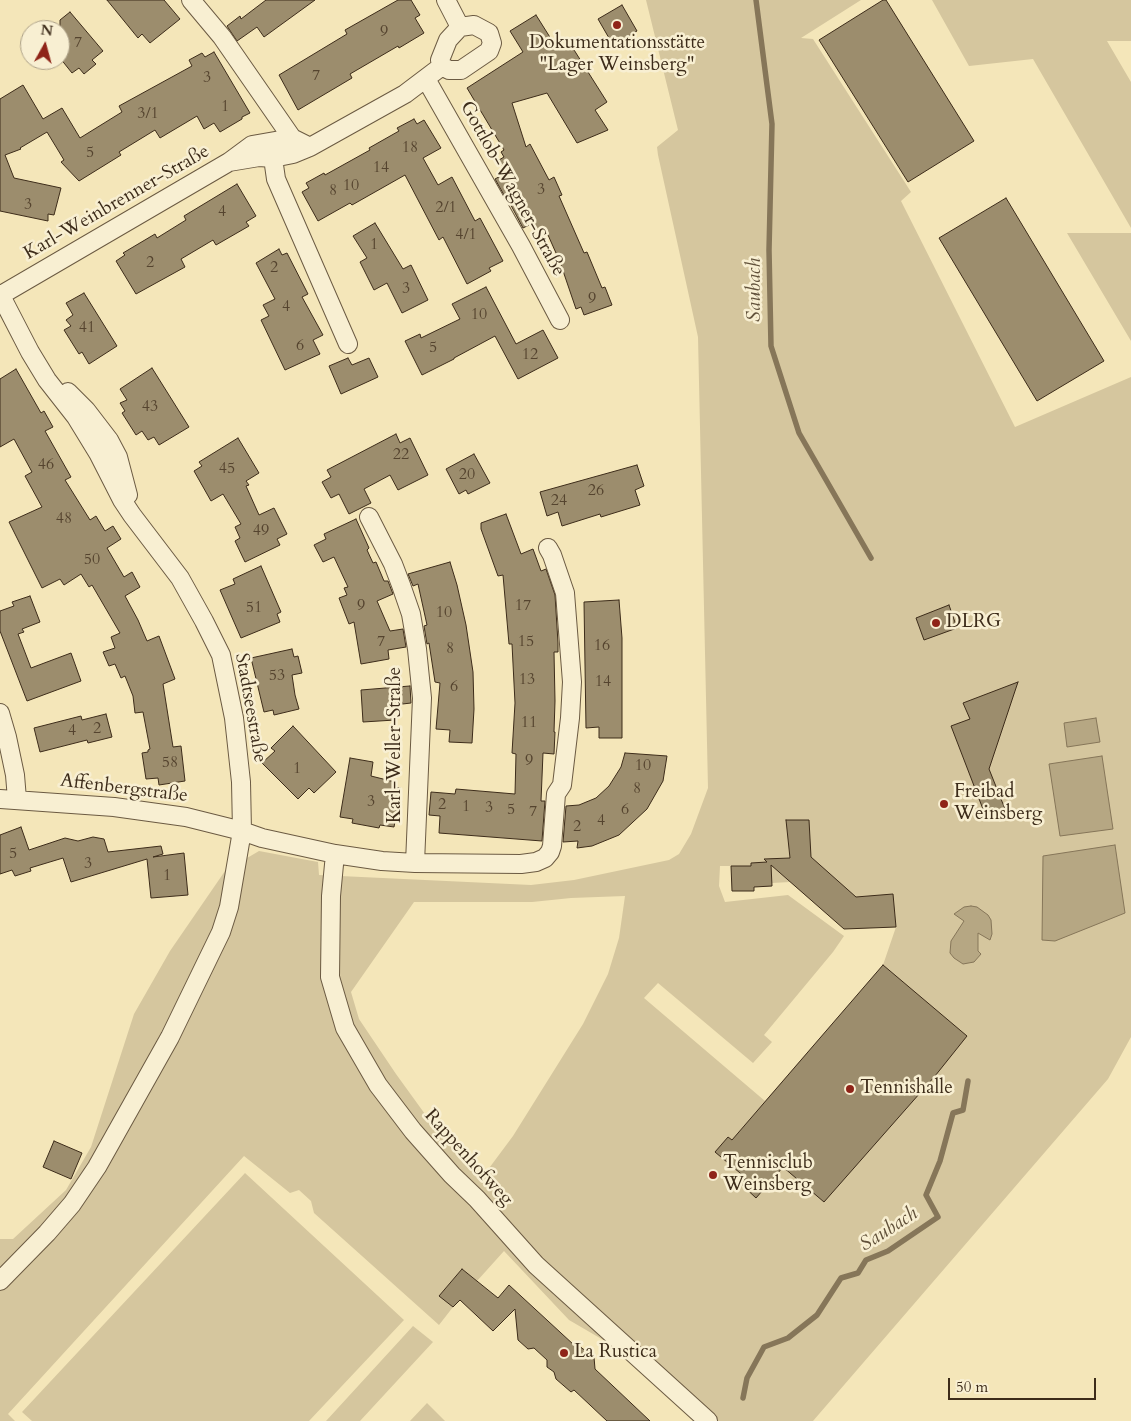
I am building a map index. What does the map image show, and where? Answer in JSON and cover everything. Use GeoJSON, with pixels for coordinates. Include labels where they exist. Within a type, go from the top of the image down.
{"type":"FeatureCollection","features":[{"type":"Feature","properties":{"kind":"street"},"geometry":{"type":"LineString","coordinates":[[191,0],[222,37],[292,138],[310,147]]}},
{"type":"Feature","properties":{"kind":"street"},"geometry":{"type":"LineString","coordinates":[[446,0],[460,27]]}},
{"type":"Feature","properties":{"kind":"street"},"geometry":{"type":"LineString","coordinates":[[474,25],[489,33],[492,43],[489,51],[461,70],[449,70],[442,66],[440,60],[448,40],[460,27],[474,25]]}},
{"type":"Feature","properties":{"kind":"street","name":"Karl-Weinbrenner-Straße"},"geometry":{"type":"LineString","coordinates":[[229,162],[259,157],[273,158],[293,154],[310,147],[405,94],[442,66]]}},
{"type":"Feature","properties":{"kind":"street","name":"Gottlob-Wagner-Straße"},"geometry":{"type":"LineString","coordinates":[[426,79],[521,246],[560,320]]}},
{"type":"Feature","properties":{"kind":"street","name":"Karl-Weinbrenner-Straße"},"geometry":{"type":"LineString","coordinates":[[0,294],[229,162],[252,145],[292,138]]}},
{"type":"Feature","properties":{"kind":"street"},"geometry":{"type":"LineString","coordinates":[[273,158],[276,179],[348,344]]}},
{"type":"Feature","properties":{"kind":"street","name":"Stadtseestraße"},"geometry":{"type":"LineString","coordinates":[[0,294],[30,352],[47,380],[76,417],[98,453],[122,500],[180,578],[204,620],[220,655],[234,718],[241,782],[242,831],[229,907],[220,932],[170,1037],[97,1167],[72,1204],[47,1233],[0,1281]]}},
{"type":"Feature","properties":{"kind":"street","name":"Karl-Weller-Straße"},"geometry":{"type":"LineString","coordinates":[[369,517],[393,564],[401,585],[411,614],[417,649],[422,698],[415,863]]}},
{"type":"Feature","properties":{"kind":"street","name":"Affenbergstraße"},"geometry":{"type":"LineString","coordinates":[[8,799],[114,807],[186,817],[262,838],[335,854],[382,861],[521,864],[536,862],[545,858],[550,852],[556,794],[562,785],[572,682],[565,593],[548,548]]}},
{"type":"Feature","properties":{"kind":"street"},"geometry":{"type":"LineString","coordinates":[[0,713],[8,737],[13,765],[8,799]]}},
{"type":"Feature","properties":{"kind":"street","name":"Rappenhofweg"},"geometry":{"type":"LineString","coordinates":[[335,854],[331,896],[330,977],[345,1028],[378,1085],[413,1131],[536,1265],[708,1421]]}},
{"type":"Feature","properties":{"kind":"shaded area"},"geometry":{"type":"Polygon","coordinates":[[[646,0],[861,0],[801,38],[813,39],[911,192],[901,201],[1015,427],[1131,377],[1131,1037],[1108,1079],[813,1421],[692,1421],[694,1419],[605,1341],[569,1320],[504,1251],[477,1281],[462,1269],[440,1295],[453,1307],[439,1325],[314,1213],[311,1201],[299,1190],[290,1193],[244,1156],[8,1414],[15,1421],[0,1421],[0,1239],[13,1239],[66,1190],[91,1147],[134,1014],[170,951],[225,871],[259,851],[318,862],[319,875],[531,885],[574,880],[669,860],[679,854],[691,834],[708,788],[698,337],[657,147],[678,130],[646,0]],[[720,866],[719,886],[725,902],[788,895],[844,936],[833,952],[764,1035],[772,1042],[753,1063],[658,983],[644,998],[765,1101],[883,965],[896,927],[844,929],[790,882],[754,887],[754,891],[732,891],[731,866],[720,866]],[[625,896],[532,902],[414,902],[351,992],[359,1019],[396,1074],[430,1121],[481,1179],[513,1136],[583,1024],[608,974],[619,938],[625,896]]]}},
{"type":"Feature","properties":{"kind":"shaded area"},"geometry":{"type":"Polygon","coordinates":[[[932,0],[1131,0],[1131,41],[1107,41],[1131,82],[1131,228],[1033,59],[969,66],[932,0]]]}},
{"type":"Feature","properties":{"kind":"shaded area"},"geometry":{"type":"Polygon","coordinates":[[[1067,233],[1131,233],[1131,341],[1067,233]]]}},
{"type":"Feature","properties":{"kind":"shaded area"},"geometry":{"type":"Polygon","coordinates":[[[1096,718],[1100,742],[1067,747],[1064,723],[1096,718]]]}},
{"type":"Feature","properties":{"kind":"shaded area"},"geometry":{"type":"Polygon","coordinates":[[[1102,756],[1113,829],[1060,836],[1049,764],[1102,756]]]}},
{"type":"Feature","properties":{"kind":"shaded area"},"geometry":{"type":"Polygon","coordinates":[[[1115,845],[1125,913],[1055,941],[1042,940],[1043,856],[1115,845]]]}},
{"type":"Feature","properties":{"kind":"shaded area"},"geometry":{"type":"Polygon","coordinates":[[[964,907],[977,907],[988,915],[991,920],[992,934],[990,940],[978,933],[978,951],[981,954],[974,962],[963,964],[950,953],[951,941],[964,921],[954,914],[964,907]]]}},
{"type":"Feature","properties":{"kind":"shaded area"},"geometry":{"type":"Polygon","coordinates":[[[245,1173],[404,1320],[309,1421],[32,1421],[22,1412],[245,1173]]]}},
{"type":"Feature","properties":{"kind":"shaded area"},"geometry":{"type":"Polygon","coordinates":[[[413,1326],[433,1342],[360,1421],[326,1421],[413,1326]]]}},
{"type":"Feature","properties":{"kind":"shaded area"},"geometry":{"type":"Polygon","coordinates":[[[427,1403],[445,1421],[410,1421],[427,1403]]]}},
{"type":"Feature","properties":{"kind":"building"},"geometry":{"type":"Polygon","coordinates":[[[107,0],[164,0],[180,19],[150,43],[142,34],[138,38],[107,0]]]}},
{"type":"Feature","properties":{"kind":"building"},"geometry":{"type":"Polygon","coordinates":[[[266,0],[315,0],[264,37],[257,27],[237,41],[227,26],[240,16],[241,19],[266,0]]]}},
{"type":"Feature","properties":{"kind":"building"},"geometry":{"type":"Polygon","coordinates":[[[398,0],[411,0],[420,15],[415,18],[424,33],[350,74],[352,78],[298,110],[279,75],[347,34],[345,30],[398,0]]]}},
{"type":"Feature","properties":{"kind":"building"},"geometry":{"type":"Polygon","coordinates":[[[883,0],[886,0],[974,141],[908,182],[819,40],[883,0]]]}},
{"type":"Feature","properties":{"kind":"building","name":"Dokumentationsstätte \"Lager Weinsberg\""},"geometry":{"type":"Polygon","coordinates":[[[622,5],[637,31],[613,45],[598,19],[622,5]]]}},
{"type":"Feature","properties":{"kind":"building"},"geometry":{"type":"Polygon","coordinates":[[[70,12],[103,51],[92,60],[96,64],[84,74],[79,68],[72,73],[70,70],[70,20],[60,20],[70,12]]]}},
{"type":"Feature","properties":{"kind":"building"},"geometry":{"type":"Polygon","coordinates":[[[536,15],[558,50],[569,42],[607,102],[595,110],[608,130],[577,143],[547,93],[512,103],[526,147],[530,144],[549,180],[554,177],[562,195],[559,196],[584,253],[587,252],[602,288],[605,287],[612,305],[584,315],[581,307],[576,309],[560,262],[548,235],[540,238],[533,223],[523,228],[495,179],[506,173],[499,160],[504,157],[501,152],[504,150],[467,88],[523,52],[510,31],[536,15]]]}},
{"type":"Feature","properties":{"kind":"building"},"geometry":{"type":"Polygon","coordinates":[[[214,52],[250,113],[242,117],[242,119],[220,132],[214,123],[204,129],[197,116],[160,138],[155,130],[119,152],[121,155],[79,181],[61,162],[64,160],[47,132],[21,149],[5,155],[14,178],[61,188],[54,215],[48,214],[48,221],[0,211],[0,99],[23,85],[43,119],[62,108],[80,138],[122,112],[119,106],[192,66],[189,60],[202,53],[205,57],[214,52]]]}},
{"type":"Feature","properties":{"kind":"building"},"geometry":{"type":"Polygon","coordinates":[[[414,119],[417,124],[424,120],[441,148],[423,158],[438,185],[452,177],[475,221],[480,218],[503,261],[489,268],[491,271],[467,284],[443,237],[439,240],[405,175],[352,205],[350,203],[318,221],[302,192],[309,188],[306,183],[324,173],[325,175],[370,150],[369,148],[399,131],[397,128],[414,119]]]}},
{"type":"Feature","properties":{"kind":"building"},"geometry":{"type":"Polygon","coordinates":[[[237,184],[256,216],[246,222],[249,226],[216,245],[213,240],[181,259],[185,267],[136,294],[116,261],[125,255],[123,253],[155,234],[157,238],[186,220],[184,216],[237,184]]]}},
{"type":"Feature","properties":{"kind":"building"},"geometry":{"type":"Polygon","coordinates":[[[1006,198],[1104,361],[1037,401],[939,238],[1006,198]]]}},
{"type":"Feature","properties":{"kind":"building"},"geometry":{"type":"Polygon","coordinates":[[[375,223],[403,269],[411,265],[428,300],[402,313],[387,283],[374,290],[360,262],[367,258],[353,236],[375,223]]]}},
{"type":"Feature","properties":{"kind":"building"},"geometry":{"type":"Polygon","coordinates":[[[279,249],[282,255],[287,253],[308,294],[302,297],[323,335],[313,340],[320,354],[285,370],[261,320],[269,316],[263,305],[275,299],[256,263],[279,249]]]}},
{"type":"Feature","properties":{"kind":"building"},"geometry":{"type":"Polygon","coordinates":[[[486,287],[516,344],[543,330],[558,358],[518,379],[495,336],[422,375],[405,341],[420,334],[421,338],[460,319],[452,304],[486,287]]]}},
{"type":"Feature","properties":{"kind":"building"},"geometry":{"type":"Polygon","coordinates":[[[84,293],[117,346],[89,364],[82,352],[79,354],[64,330],[71,326],[66,320],[73,315],[66,303],[84,293]]]}},
{"type":"Feature","properties":{"kind":"building"},"geometry":{"type":"Polygon","coordinates":[[[348,358],[352,365],[369,358],[378,377],[341,394],[329,366],[348,358]]]}},
{"type":"Feature","properties":{"kind":"building"},"geometry":{"type":"Polygon","coordinates":[[[152,368],[189,427],[159,445],[154,437],[148,440],[142,431],[136,435],[122,413],[125,411],[120,403],[127,400],[120,389],[152,368]]]}},
{"type":"Feature","properties":{"kind":"building"},"geometry":{"type":"Polygon","coordinates":[[[16,369],[41,413],[44,411],[53,427],[45,431],[71,477],[65,480],[90,520],[96,516],[105,531],[113,526],[121,539],[107,548],[124,577],[132,572],[140,587],[125,596],[147,641],[159,636],[175,679],[163,684],[173,747],[181,746],[185,781],[159,785],[158,778],[146,779],[142,753],[148,752],[150,749],[143,712],[135,713],[133,696],[125,676],[121,678],[115,664],[109,666],[103,652],[115,648],[111,637],[120,633],[92,585],[89,587],[81,574],[64,585],[60,579],[42,588],[9,522],[42,507],[25,476],[32,472],[14,439],[0,447],[0,379],[16,369]]]}},
{"type":"Feature","properties":{"kind":"building"},"geometry":{"type":"Polygon","coordinates":[[[396,434],[400,443],[410,438],[428,475],[398,490],[390,475],[364,489],[371,503],[349,514],[339,494],[331,498],[322,482],[331,477],[327,470],[396,434]]]}},
{"type":"Feature","properties":{"kind":"building"},"geometry":{"type":"Polygon","coordinates":[[[238,438],[259,473],[246,481],[249,485],[246,486],[259,515],[274,508],[287,534],[277,539],[280,545],[245,562],[235,541],[240,538],[235,527],[241,524],[223,494],[211,501],[194,471],[202,466],[199,462],[238,438]]]}},
{"type":"Feature","properties":{"kind":"building"},"geometry":{"type":"Polygon","coordinates":[[[474,454],[490,483],[468,494],[466,490],[459,494],[446,469],[474,454]]]}},
{"type":"Feature","properties":{"kind":"building"},"geometry":{"type":"Polygon","coordinates":[[[637,465],[644,486],[635,490],[640,505],[601,517],[600,514],[562,526],[558,512],[547,516],[540,492],[637,465]]]}},
{"type":"Feature","properties":{"kind":"building"},"geometry":{"type":"Polygon","coordinates":[[[506,514],[521,554],[533,549],[541,571],[546,569],[555,595],[558,652],[554,652],[554,754],[543,753],[541,801],[545,801],[542,841],[439,833],[440,816],[429,815],[431,792],[455,794],[456,789],[515,794],[516,754],[512,753],[515,703],[512,644],[509,644],[503,575],[498,576],[481,529],[481,523],[506,514]]]}},
{"type":"Feature","properties":{"kind":"building"},"geometry":{"type":"Polygon","coordinates":[[[356,519],[369,548],[367,550],[373,563],[376,562],[384,581],[388,581],[393,594],[377,601],[390,631],[403,629],[406,647],[388,650],[389,659],[361,664],[354,622],[349,624],[339,598],[347,595],[344,588],[348,587],[334,557],[323,562],[314,545],[326,539],[324,534],[356,519]]]}},
{"type":"Feature","properties":{"kind":"building"},"geometry":{"type":"Polygon","coordinates":[[[450,562],[466,625],[473,672],[474,709],[472,743],[449,742],[450,730],[436,729],[440,683],[435,682],[429,643],[427,644],[424,626],[427,625],[418,584],[413,586],[408,574],[450,562]]]}},
{"type":"Feature","properties":{"kind":"building"},"geometry":{"type":"Polygon","coordinates":[[[261,566],[281,612],[277,614],[280,622],[241,638],[220,590],[235,584],[233,579],[261,566]]]}},
{"type":"Feature","properties":{"kind":"building"},"geometry":{"type":"Polygon","coordinates":[[[30,596],[40,622],[22,629],[24,632],[18,634],[31,668],[71,653],[81,681],[27,701],[0,631],[0,611],[14,606],[12,602],[30,596]]]}},
{"type":"Feature","properties":{"kind":"building"},"geometry":{"type":"Polygon","coordinates":[[[619,600],[622,638],[622,738],[599,738],[599,727],[586,728],[584,602],[619,600]]]}},
{"type":"Feature","properties":{"kind":"building","name":"DLRG"},"geometry":{"type":"Polygon","coordinates":[[[949,605],[957,628],[924,640],[916,618],[949,605]]]}},
{"type":"Feature","properties":{"kind":"building"},"geometry":{"type":"Polygon","coordinates":[[[292,649],[294,657],[298,656],[302,673],[292,675],[299,709],[274,715],[273,710],[264,712],[251,658],[292,649]]]}},
{"type":"Feature","properties":{"kind":"building"},"geometry":{"type":"Polygon","coordinates":[[[1018,682],[989,769],[1009,819],[986,817],[951,726],[970,719],[963,703],[1018,682]]]}},
{"type":"Feature","properties":{"kind":"building"},"geometry":{"type":"Polygon","coordinates":[[[410,686],[411,703],[394,705],[395,720],[363,722],[361,690],[410,686]]]}},
{"type":"Feature","properties":{"kind":"building"},"geometry":{"type":"Polygon","coordinates":[[[106,714],[112,737],[88,743],[87,740],[40,752],[34,728],[81,716],[82,720],[106,714]]]}},
{"type":"Feature","properties":{"kind":"building"},"geometry":{"type":"Polygon","coordinates":[[[293,726],[336,772],[314,793],[309,788],[298,799],[262,763],[275,751],[271,748],[293,726]]]}},
{"type":"Feature","properties":{"kind":"building"},"geometry":{"type":"Polygon","coordinates":[[[625,753],[667,756],[663,781],[647,809],[619,835],[592,846],[577,848],[578,841],[563,842],[566,806],[579,805],[596,798],[609,786],[621,767],[625,753]]]}},
{"type":"Feature","properties":{"kind":"building"},"geometry":{"type":"Polygon","coordinates":[[[350,758],[373,762],[371,776],[395,782],[394,787],[401,788],[394,827],[380,825],[379,828],[352,823],[353,819],[340,817],[350,758]]]}},
{"type":"Feature","properties":{"kind":"building"},"geometry":{"type":"Polygon","coordinates":[[[786,820],[809,820],[811,857],[856,897],[893,894],[896,927],[844,929],[771,865],[772,886],[754,887],[754,891],[732,891],[731,866],[751,866],[751,863],[767,862],[764,859],[790,858],[786,820]]]}},
{"type":"Feature","properties":{"kind":"building"},"geometry":{"type":"Polygon","coordinates":[[[21,827],[29,850],[65,838],[78,841],[93,837],[104,839],[108,852],[161,846],[163,854],[153,857],[184,853],[188,895],[151,898],[147,859],[71,882],[63,858],[30,868],[31,871],[15,876],[12,870],[0,874],[0,835],[21,827]]]}},
{"type":"Feature","properties":{"kind":"building","name":"Tennishalle"},"geometry":{"type":"Polygon","coordinates":[[[883,965],[967,1036],[935,1076],[824,1202],[783,1167],[756,1198],[741,1184],[746,1178],[715,1152],[728,1137],[732,1140],[883,965]]]}},
{"type":"Feature","properties":{"kind":"building"},"geometry":{"type":"Polygon","coordinates":[[[54,1141],[82,1153],[71,1179],[43,1167],[54,1141]]]}},
{"type":"Feature","properties":{"kind":"building","name":"La Rustica"},"geometry":{"type":"Polygon","coordinates":[[[462,1269],[498,1298],[509,1285],[574,1345],[575,1343],[594,1357],[595,1369],[650,1421],[607,1421],[574,1390],[571,1392],[556,1379],[554,1372],[547,1367],[547,1360],[534,1348],[528,1349],[518,1340],[515,1309],[493,1331],[460,1300],[453,1307],[439,1296],[462,1269]]]}},
{"type":"Feature","properties":{"kind":"waterway","name":"Saubach"},"geometry":{"type":"LineString","coordinates":[[756,0],[772,124],[769,250],[771,346],[799,433],[871,558]]}},
{"type":"Feature","properties":{"kind":"waterway","name":"Saubach"},"geometry":{"type":"LineString","coordinates":[[743,1398],[747,1378],[764,1347],[788,1338],[817,1315],[841,1278],[858,1273],[866,1260],[888,1251],[938,1217],[926,1195],[940,1161],[953,1113],[963,1110],[968,1081]]}},
{"type":"Feature","properties":{"kind":"place","name":"Dokumentationsstätte \"Lager Weinsberg\""},"geometry":{"type":"Point","coordinates":[617,25]}},
{"type":"Feature","properties":{"kind":"place","name":"DLRG"},"geometry":{"type":"Point","coordinates":[936,623]}},
{"type":"Feature","properties":{"kind":"place","name":"Freibad Weinsberg"},"geometry":{"type":"Point","coordinates":[944,804]}},
{"type":"Feature","properties":{"kind":"place","name":"Tennishalle"},"geometry":{"type":"Point","coordinates":[850,1089]}},
{"type":"Feature","properties":{"kind":"place","name":"Tennisclub Weinsberg"},"geometry":{"type":"Point","coordinates":[713,1175]}},
{"type":"Feature","properties":{"kind":"place","name":"La Rustica"},"geometry":{"type":"Point","coordinates":[564,1353]}}]}
